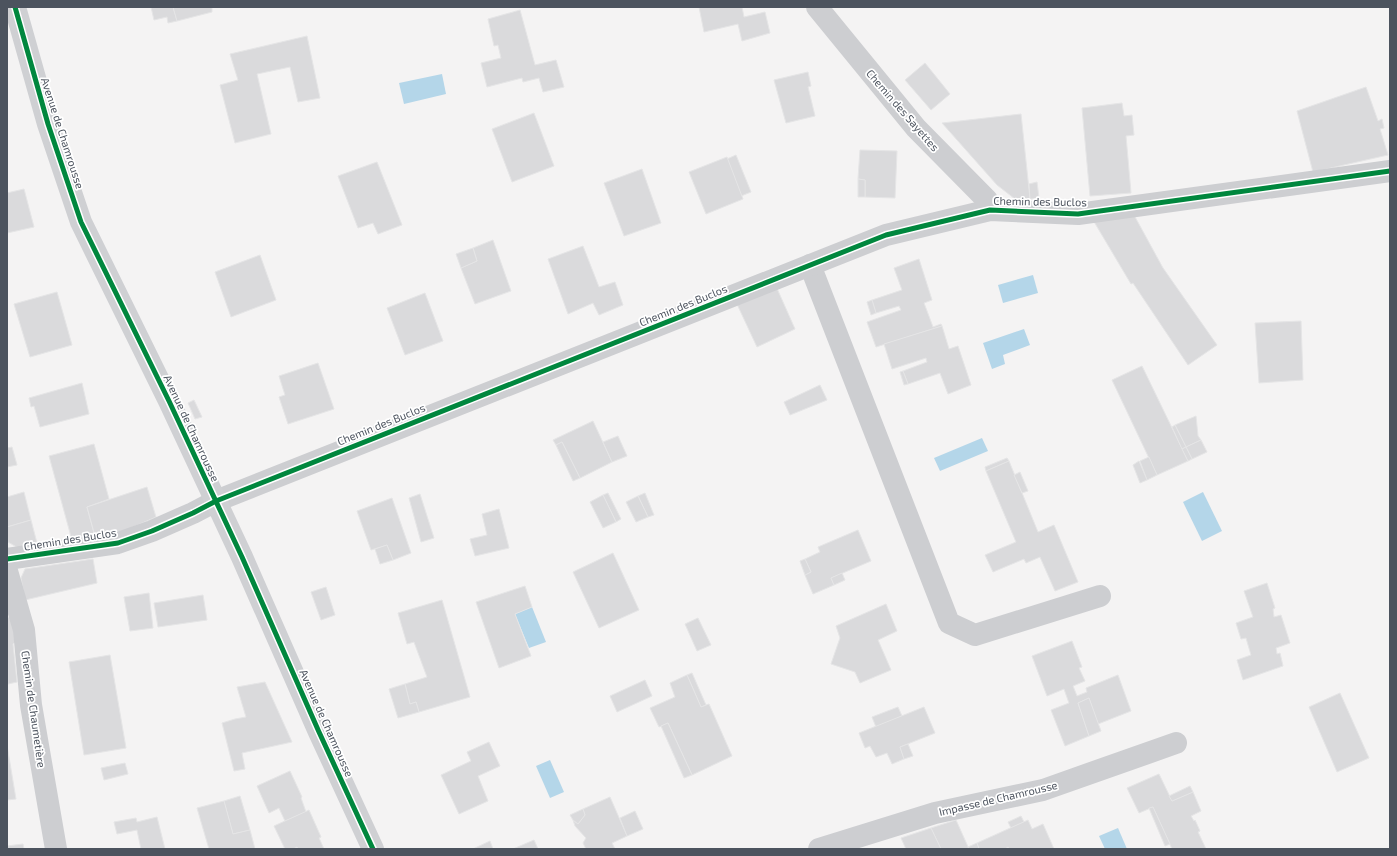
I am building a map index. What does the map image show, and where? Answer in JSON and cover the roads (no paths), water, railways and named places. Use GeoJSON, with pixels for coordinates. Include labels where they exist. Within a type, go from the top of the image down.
{"type":"FeatureCollection","features":[{"type":"Feature","properties":{"kind":"street","name":"Avenue de Chamrousse"},"geometry":{"type":"LineString","coordinates":[[15,7],[48,124],[82,222],[216,501],[373,849]]}},
{"type":"Feature","properties":{"kind":"street","name":"Chemin des Sayettes"},"geometry":{"type":"LineString","coordinates":[[817,7],[916,128],[986,200],[990,210]]}},
{"type":"Feature","properties":{"kind":"street","name":"Chemin des Buclos"},"geometry":{"type":"LineString","coordinates":[[7,559],[118,543],[152,531],[216,501],[886,235],[990,210],[1078,214],[1390,170]]}},
{"type":"Feature","properties":{"kind":"street"},"geometry":{"type":"LineString","coordinates":[[810,265],[949,622],[975,635],[1100,596]]}},
{"type":"Feature","properties":{"kind":"street","name":"Chemin de Chaumetière"},"geometry":{"type":"LineString","coordinates":[[7,570],[24,630],[31,705],[56,849]]}},
{"type":"Feature","properties":{"kind":"street","name":"Impasse de Chamrousse"},"geometry":{"type":"LineString","coordinates":[[819,849],[935,813],[1043,790],[1176,743]]}},
{"type":"Feature","properties":{"kind":"water"},"geometry":{"type":"Polygon","coordinates":[[[442,74],[446,94],[404,104],[399,83],[442,74]]]}},
{"type":"Feature","properties":{"kind":"water"},"geometry":{"type":"Polygon","coordinates":[[[1033,275],[1038,293],[1003,303],[998,285],[1033,275]]]}},
{"type":"Feature","properties":{"kind":"water"},"geometry":{"type":"Polygon","coordinates":[[[1024,329],[1030,345],[1003,355],[1005,364],[992,369],[983,343],[1024,329]]]}},
{"type":"Feature","properties":{"kind":"water"},"geometry":{"type":"Polygon","coordinates":[[[982,438],[988,451],[940,471],[934,458],[982,438]]]}},
{"type":"Feature","properties":{"kind":"water"},"geometry":{"type":"Polygon","coordinates":[[[1203,492],[1222,531],[1202,541],[1183,502],[1203,492]]]}},
{"type":"Feature","properties":{"kind":"water"},"geometry":{"type":"Polygon","coordinates":[[[532,607],[546,642],[529,648],[515,614],[532,607]]]}},
{"type":"Feature","properties":{"kind":"water"},"geometry":{"type":"Polygon","coordinates":[[[550,760],[564,792],[550,798],[536,766],[550,760]]]}},
{"type":"Feature","properties":{"kind":"water"},"geometry":{"type":"Polygon","coordinates":[[[1118,828],[1127,849],[1105,849],[1099,836],[1118,828]]]}}]}
